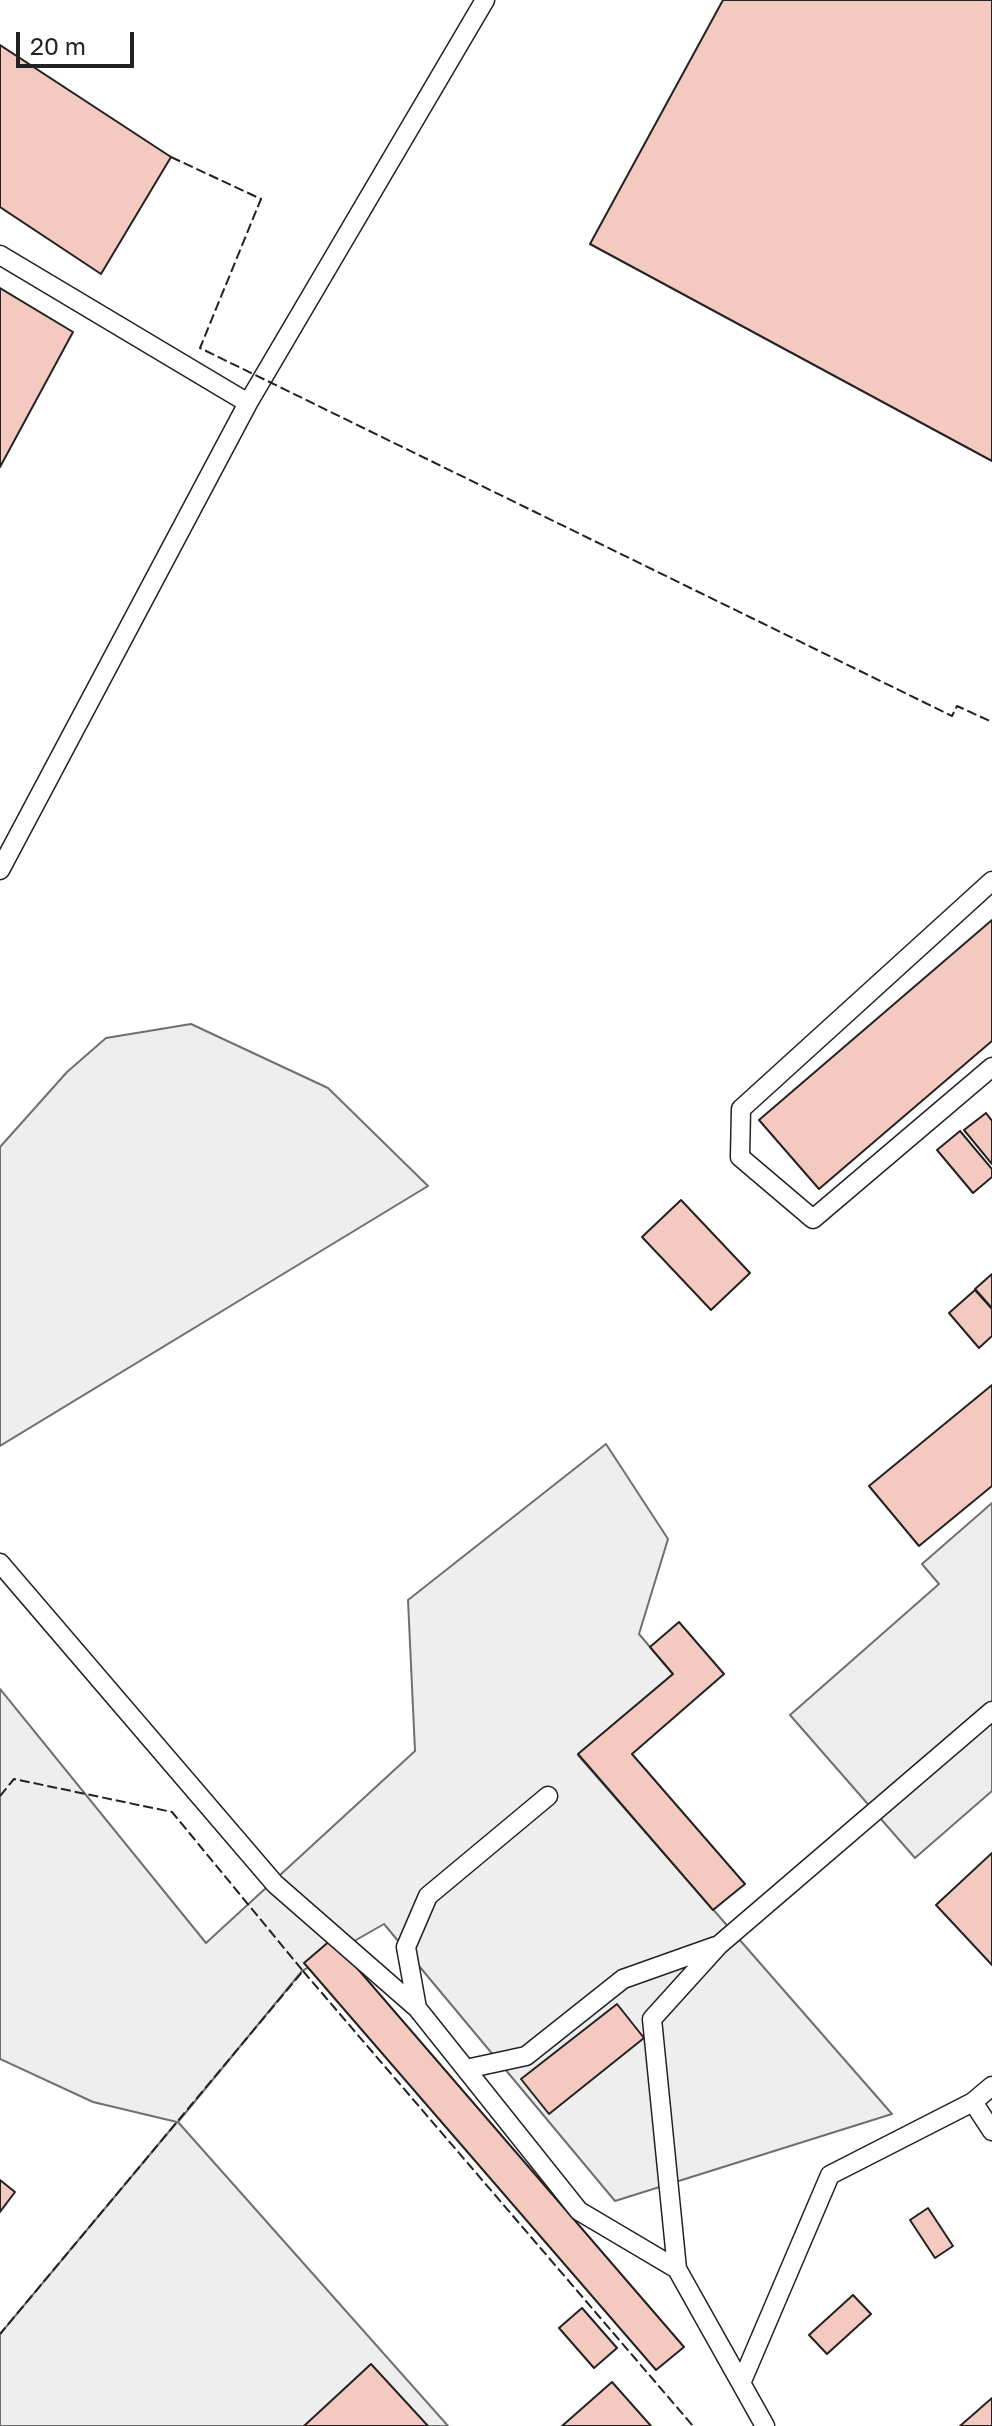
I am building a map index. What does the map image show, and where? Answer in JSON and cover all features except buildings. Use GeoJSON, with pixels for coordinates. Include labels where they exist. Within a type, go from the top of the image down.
{"type":"FeatureCollection","features":[{"type":"Feature","properties":{"kind":"lane"},"geometry":{"type":"LineString","coordinates":[[0,870],[248,403],[485,0]]}},
{"type":"Feature","properties":{"kind":"lane"},"geometry":{"type":"LineString","coordinates":[[0,255],[248,403]]}},
{"type":"Feature","properties":{"kind":"lane"},"geometry":{"type":"LineString","coordinates":[[992,881],[741,1109],[740,1157],[813,1219],[992,1067]]}},
{"type":"Feature","properties":{"kind":"lane"},"geometry":{"type":"LineString","coordinates":[[0,1563],[275,1884],[417,2008],[579,2211],[677,2269]]}},
{"type":"Feature","properties":{"kind":"lane"},"geometry":{"type":"LineString","coordinates":[[765,2426],[677,2269],[652,2019],[719,1945],[992,1711]]}},
{"type":"Feature","properties":{"kind":"lane"},"geometry":{"type":"LineString","coordinates":[[417,2008],[406,1947],[428,1896],[548,1796]]}},
{"type":"Feature","properties":{"kind":"lane"},"geometry":{"type":"LineString","coordinates":[[466,2069],[526,2056],[623,1979],[719,1945]]}},
{"type":"Feature","properties":{"kind":"lane"},"geometry":{"type":"LineString","coordinates":[[742,2381],[830,2175],[973,2102],[992,2086]]}},
{"type":"Feature","properties":{"kind":"lane"},"geometry":{"type":"LineString","coordinates":[[973,2102],[992,2131]]}},
{"type":"Feature","properties":{"kind":"shaded area"},"geometry":{"type":"Polygon","coordinates":[[[191,1024],[328,1088],[428,1186],[0,1446],[0,1147],[67,1072],[106,1038],[191,1024]]]}},
{"type":"Feature","properties":{"kind":"shaded area"},"geometry":{"type":"Polygon","coordinates":[[[606,1444],[668,1539],[639,1634],[673,1674],[578,1755],[892,2114],[615,2201],[384,1924],[302,1971],[178,2122],[448,2426],[0,2426],[0,2334],[177,2122],[93,2102],[0,2059],[0,1689],[206,1943],[415,1751],[408,1600],[606,1444]]]}},
{"type":"Feature","properties":{"kind":"shaded area"},"geometry":{"type":"Polygon","coordinates":[[[992,1503],[992,1791],[915,1858],[790,1715],[939,1584],[922,1564],[992,1503]]]}},
{"type":"Feature","properties":{"kind":"fence"},"geometry":{"type":"LineString","coordinates":[[171,157],[261,199],[200,348],[952,716],[957,706],[992,722]]}},
{"type":"Feature","properties":{"kind":"fence"},"geometry":{"type":"LineString","coordinates":[[0,1796],[14,1779],[172,1812],[303,1971],[0,2334]]}},
{"type":"Feature","properties":{"kind":"fence"},"geometry":{"type":"LineString","coordinates":[[303,1971],[693,2426]]}}]}
